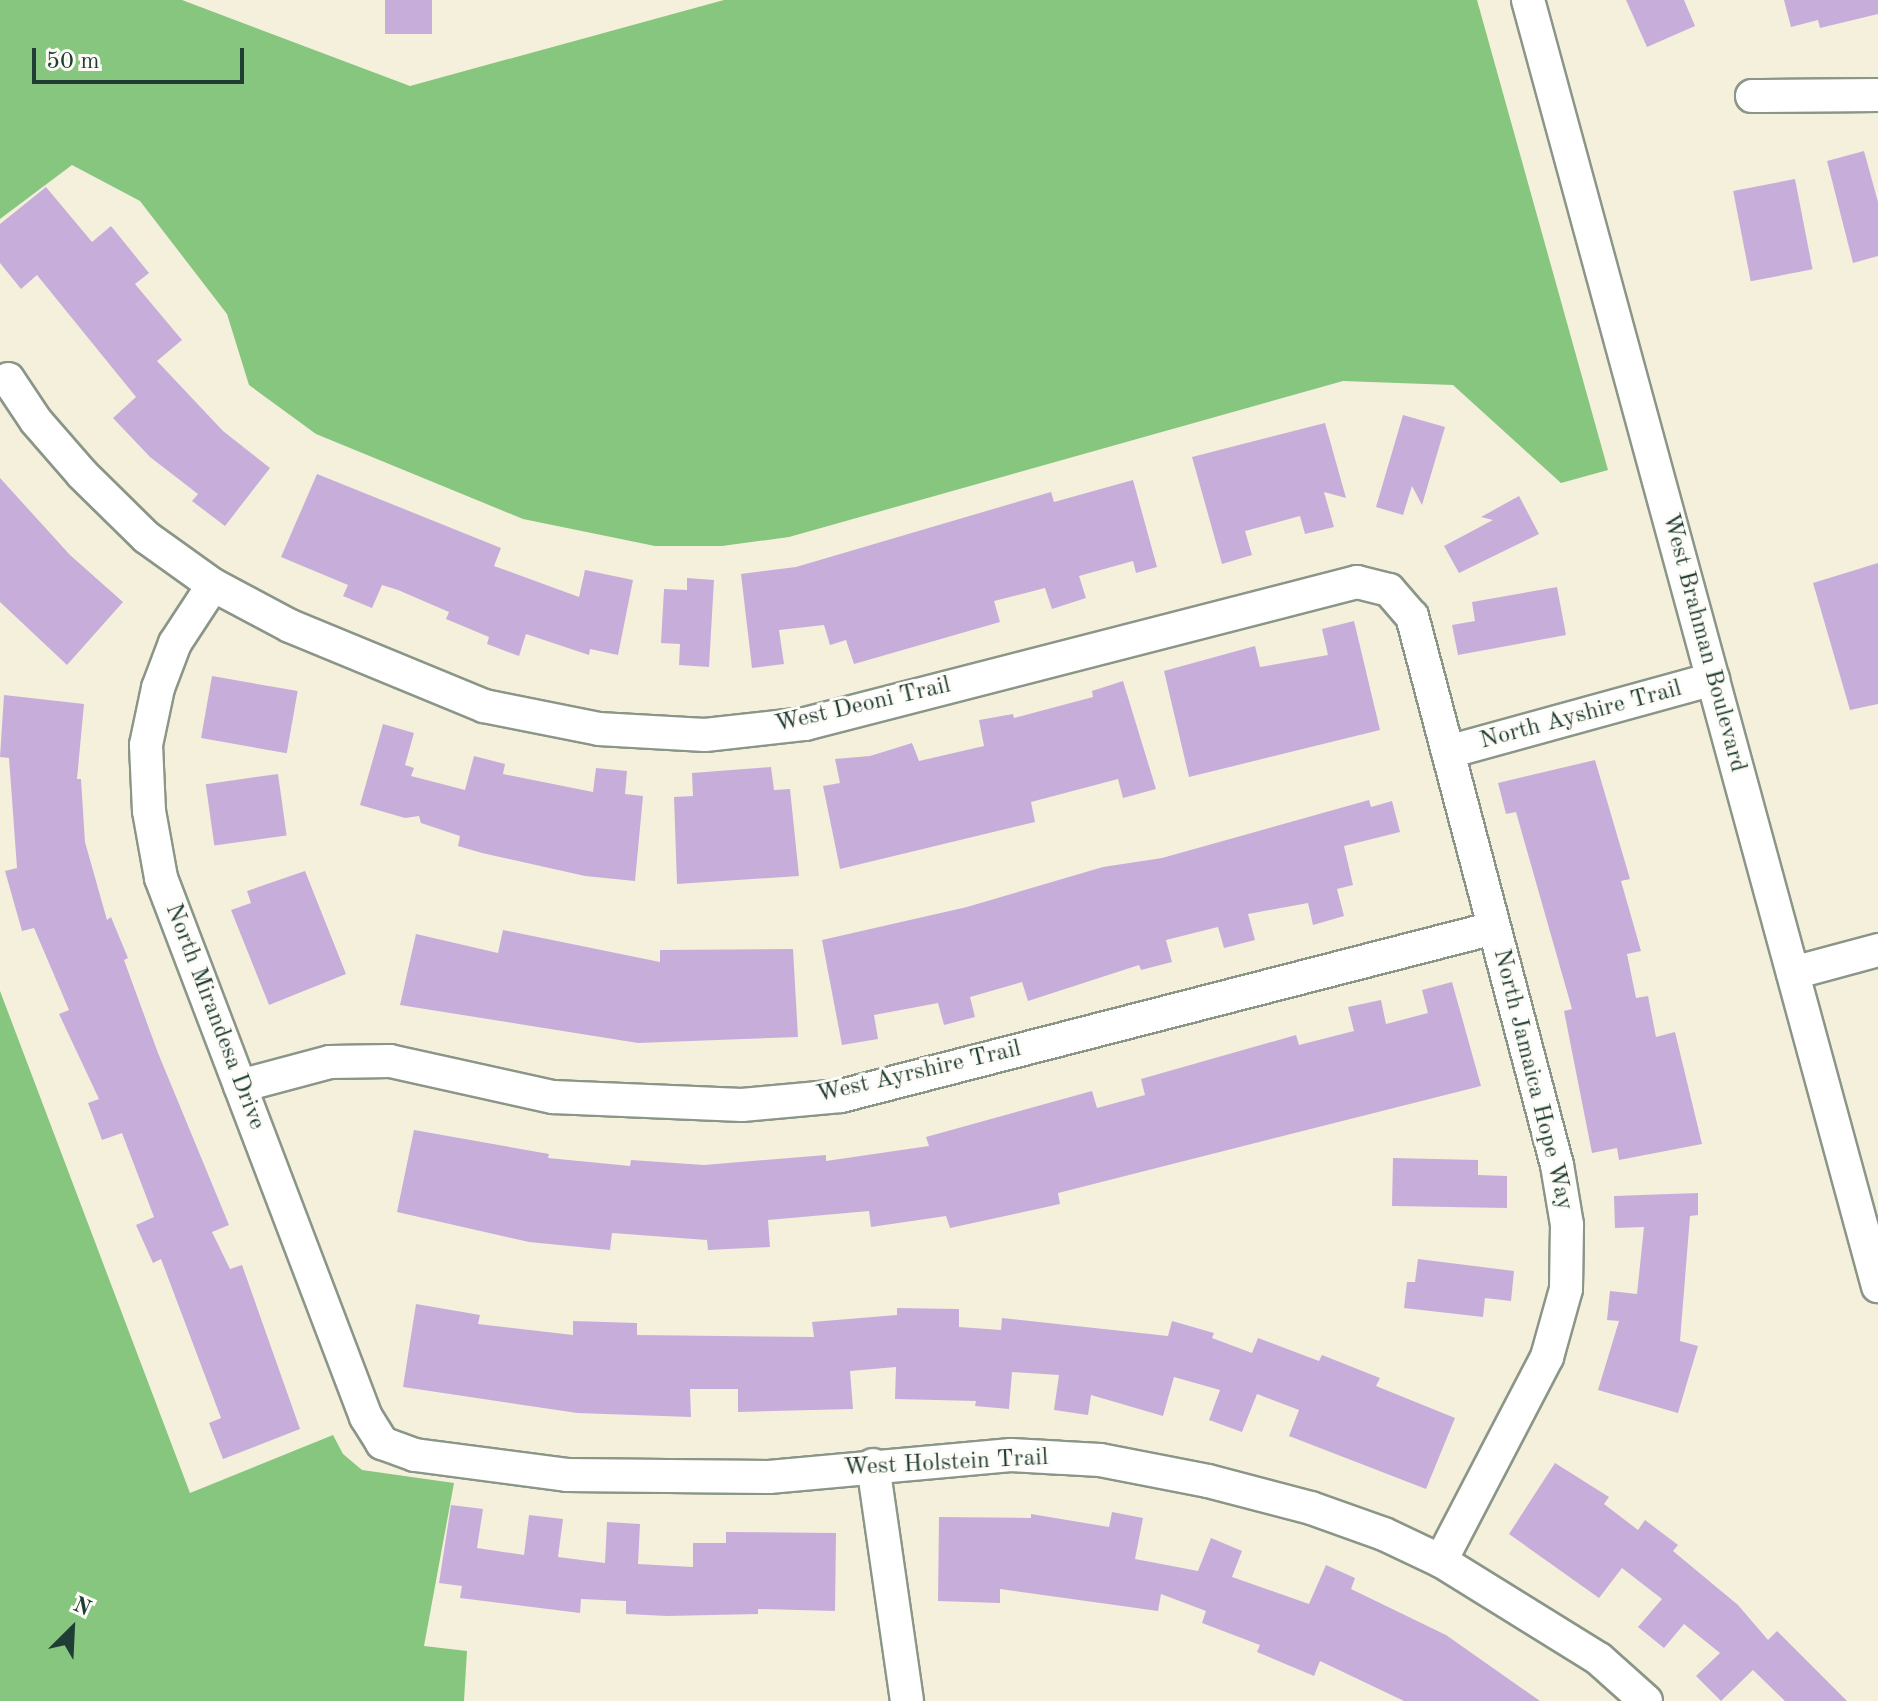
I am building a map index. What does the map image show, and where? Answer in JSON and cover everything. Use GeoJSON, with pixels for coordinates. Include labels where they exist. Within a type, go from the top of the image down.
{"type":"FeatureCollection","features":[{"type":"Feature","properties":{"kind":"street","name":"West Brahman Boulevard"},"geometry":{"type":"LineString","coordinates":[[1528,0],[1878,1286]]}},
{"type":"Feature","properties":{"kind":"street"},"geometry":{"type":"LineString","coordinates":[[1752,96],[1878,95]]}},
{"type":"Feature","properties":{"kind":"street","name":"West Deoni Trail"},"geometry":{"type":"LineString","coordinates":[[8,379],[82,474],[146,537],[213,585],[290,626],[484,706],[599,729],[705,735],[805,724],[1357,582],[1389,590]]}},
{"type":"Feature","properties":{"kind":"street","name":"North Mirandesa Drive"},"geometry":{"type":"LineString","coordinates":[[213,585],[175,643],[158,688],[146,745],[149,811],[161,878],[366,1417],[382,1443]]}},
{"type":"Feature","properties":{"kind":"street","name":"North Jamaica Hope Way"},"geometry":{"type":"LineString","coordinates":[[1389,590],[1412,616],[1557,1165],[1567,1225],[1566,1289],[1547,1357],[1441,1561]]}},
{"type":"Feature","properties":{"kind":"street","name":"North Ayshire Trail"},"geometry":{"type":"LineString","coordinates":[[1448,752],[1713,679]]}},
{"type":"Feature","properties":{"kind":"street","name":"West Ayrshire Trail"},"geometry":{"type":"LineString","coordinates":[[240,1086],[330,1062],[390,1061],[553,1097],[742,1105],[841,1096],[1494,928]]}},
{"type":"Feature","properties":{"kind":"street"},"geometry":{"type":"LineString","coordinates":[[1793,973],[1878,950]]}},
{"type":"Feature","properties":{"kind":"street","name":"West Holstein Trail"},"geometry":{"type":"LineString","coordinates":[[382,1443],[415,1455],[567,1475],[769,1477],[873,1465],[1011,1455],[1100,1460],[1208,1481],[1311,1508],[1384,1534],[1441,1561],[1599,1659],[1646,1701]]}},
{"type":"Feature","properties":{"kind":"street"},"geometry":{"type":"LineString","coordinates":[[873,1465],[907,1701]]}},
{"type":"Feature","properties":{"kind":"green space"},"geometry":{"type":"Polygon","coordinates":[[[0,0],[182,0],[410,86],[724,0],[1477,0],[1608,470],[1561,483],[1453,385],[1343,381],[789,537],[722,546],[655,546],[523,519],[316,434],[249,385],[227,314],[140,201],[72,165],[0,219],[0,0]]]}},
{"type":"Feature","properties":{"kind":"green space"},"geometry":{"type":"Polygon","coordinates":[[[0,991],[190,1493],[333,1435],[343,1454],[362,1470],[454,1483],[424,1646],[467,1651],[464,1701],[0,1701],[0,991]]]}},
{"type":"Feature","properties":{"kind":"building"},"geometry":{"type":"Polygon","coordinates":[[[385,0],[432,0],[432,34],[385,34],[385,0]]]}},
{"type":"Feature","properties":{"kind":"building"},"geometry":{"type":"Polygon","coordinates":[[[1626,0],[1684,0],[1695,26],[1647,47],[1626,0]]]}},
{"type":"Feature","properties":{"kind":"building"},"geometry":{"type":"Polygon","coordinates":[[[1784,0],[1878,0],[1878,14],[1820,28],[1818,20],[1791,27],[1784,0]]]}},
{"type":"Feature","properties":{"kind":"building"},"geometry":{"type":"Polygon","coordinates":[[[1864,151],[1878,202],[1878,256],[1853,263],[1827,161],[1864,151]]]}},
{"type":"Feature","properties":{"kind":"building"},"geometry":{"type":"Polygon","coordinates":[[[1795,179],[1813,269],[1751,281],[1733,191],[1795,179]]]}},
{"type":"Feature","properties":{"kind":"building"},"geometry":{"type":"Polygon","coordinates":[[[46,187],[92,242],[111,226],[149,273],[135,284],[182,340],[157,361],[223,431],[270,468],[225,526],[192,501],[198,494],[150,457],[113,418],[136,397],[37,275],[21,289],[0,263],[0,224],[46,187]]]}},
{"type":"Feature","properties":{"kind":"building"},"geometry":{"type":"Polygon","coordinates":[[[1403,415],[1445,427],[1422,505],[1412,486],[1403,515],[1376,507],[1403,415]]]}},
{"type":"Feature","properties":{"kind":"building"},"geometry":{"type":"Polygon","coordinates":[[[1325,423],[1346,498],[1324,492],[1334,527],[1305,534],[1300,516],[1245,531],[1252,555],[1222,564],[1192,457],[1325,423]]]}},
{"type":"Feature","properties":{"kind":"building"},"geometry":{"type":"Polygon","coordinates":[[[317,474],[501,548],[494,566],[579,597],[585,570],[633,580],[618,655],[590,649],[589,655],[526,634],[519,656],[487,644],[489,637],[446,619],[449,612],[398,590],[382,585],[372,608],[343,596],[348,585],[281,557],[317,474]]]}},
{"type":"Feature","properties":{"kind":"building"},"geometry":{"type":"Polygon","coordinates":[[[0,478],[70,555],[123,602],[67,665],[0,602],[0,478]]]}},
{"type":"Feature","properties":{"kind":"building"},"geometry":{"type":"Polygon","coordinates":[[[1133,480],[1157,567],[1136,573],[1133,561],[1079,576],[1086,598],[1052,609],[1045,588],[994,601],[1000,622],[854,664],[846,640],[830,645],[824,625],[779,630],[784,664],[752,668],[741,574],[796,567],[1051,492],[1054,502],[1133,480]]]}},
{"type":"Feature","properties":{"kind":"building"},"geometry":{"type":"Polygon","coordinates":[[[1519,496],[1539,534],[1459,573],[1444,546],[1493,520],[1481,517],[1519,496]]]}},
{"type":"Feature","properties":{"kind":"building"},"geometry":{"type":"Polygon","coordinates":[[[1878,563],[1878,704],[1850,710],[1813,583],[1878,563]]]}},
{"type":"Feature","properties":{"kind":"building"},"geometry":{"type":"Polygon","coordinates":[[[687,578],[714,580],[709,667],[679,665],[680,644],[661,643],[664,589],[687,590],[687,578]]]}},
{"type":"Feature","properties":{"kind":"building"},"geometry":{"type":"Polygon","coordinates":[[[1557,587],[1566,635],[1458,655],[1452,625],[1475,621],[1472,602],[1557,587]]]}},
{"type":"Feature","properties":{"kind":"building"},"geometry":{"type":"Polygon","coordinates":[[[1354,621],[1380,730],[1189,777],[1164,671],[1255,646],[1260,667],[1328,655],[1322,629],[1354,621]]]}},
{"type":"Feature","properties":{"kind":"building"},"geometry":{"type":"Polygon","coordinates":[[[212,676],[298,691],[287,753],[201,738],[212,676]]]}},
{"type":"Feature","properties":{"kind":"building"},"geometry":{"type":"Polygon","coordinates":[[[1123,681],[1156,789],[1123,798],[1118,779],[1031,802],[1035,822],[840,869],[823,786],[840,783],[835,759],[870,756],[912,743],[919,761],[984,746],[979,720],[1013,714],[1014,718],[1093,697],[1092,691],[1123,681]]]}},
{"type":"Feature","properties":{"kind":"building"},"geometry":{"type":"Polygon","coordinates":[[[4,695],[84,704],[77,779],[81,779],[85,842],[107,920],[111,917],[128,958],[124,960],[158,1053],[229,1225],[212,1232],[230,1269],[242,1265],[300,1429],[223,1459],[209,1423],[221,1418],[161,1259],[153,1263],[136,1225],[154,1217],[122,1133],[102,1140],[88,1103],[99,1099],[59,1014],[69,1010],[34,928],[22,931],[5,871],[17,868],[9,758],[0,757],[4,695]]]}},
{"type":"Feature","properties":{"kind":"building"},"geometry":{"type":"Polygon","coordinates":[[[383,724],[414,733],[405,765],[414,768],[411,776],[465,790],[474,756],[505,764],[503,774],[593,792],[596,768],[627,771],[625,794],[643,796],[635,881],[585,876],[482,853],[458,846],[460,836],[421,823],[419,816],[405,818],[360,805],[383,724]]]}},
{"type":"Feature","properties":{"kind":"building"},"geometry":{"type":"Polygon","coordinates":[[[1595,760],[1630,879],[1621,881],[1641,951],[1627,954],[1636,998],[1648,996],[1656,1037],[1675,1032],[1702,1144],[1619,1160],[1617,1148],[1592,1153],[1564,1011],[1572,1009],[1516,812],[1506,814],[1498,783],[1595,760]]]}},
{"type":"Feature","properties":{"kind":"building"},"geometry":{"type":"Polygon","coordinates":[[[771,767],[774,790],[790,789],[799,876],[677,884],[674,797],[693,796],[692,773],[771,767]]]}},
{"type":"Feature","properties":{"kind":"building"},"geometry":{"type":"Polygon","coordinates":[[[278,774],[287,835],[214,846],[206,784],[278,774]]]}},
{"type":"Feature","properties":{"kind":"building"},"geometry":{"type":"Polygon","coordinates":[[[1369,800],[1371,807],[1392,801],[1400,832],[1344,846],[1353,885],[1337,889],[1344,916],[1313,925],[1308,903],[1248,914],[1255,940],[1224,948],[1218,927],[1166,940],[1172,962],[1141,970],[1139,965],[1028,1001],[1022,982],[970,997],[975,1017],[944,1025],[938,1003],[874,1015],[878,1039],[842,1045],[822,940],[967,907],[1103,867],[1162,858],[1369,800]]]}},
{"type":"Feature","properties":{"kind":"building"},"geometry":{"type":"Polygon","coordinates":[[[305,871],[346,974],[269,1005],[231,910],[251,903],[247,891],[305,871]]]}},
{"type":"Feature","properties":{"kind":"building"},"geometry":{"type":"Polygon","coordinates":[[[503,930],[660,962],[660,950],[793,949],[798,1037],[638,1043],[400,1005],[416,934],[498,953],[503,930]]]}},
{"type":"Feature","properties":{"kind":"building"},"geometry":{"type":"Polygon","coordinates":[[[1452,982],[1481,1086],[1058,1193],[1060,1204],[1019,1213],[950,1228],[946,1216],[871,1227],[869,1211],[768,1220],[770,1247],[708,1250],[707,1240],[612,1233],[610,1250],[529,1242],[397,1212],[414,1130],[549,1154],[548,1158],[630,1166],[631,1160],[704,1165],[826,1155],[826,1161],[929,1146],[926,1137],[1092,1091],[1097,1108],[1145,1095],[1141,1079],[1296,1035],[1299,1045],[1354,1031],[1348,1007],[1381,1000],[1386,1024],[1428,1013],[1422,990],[1452,982]]]}},
{"type":"Feature","properties":{"kind":"building"},"geometry":{"type":"Polygon","coordinates":[[[1393,1158],[1478,1160],[1478,1175],[1507,1176],[1507,1208],[1392,1206],[1393,1158]]]}},
{"type":"Feature","properties":{"kind":"building"},"geometry":{"type":"Polygon","coordinates":[[[1698,1193],[1698,1215],[1690,1216],[1680,1341],[1698,1346],[1678,1413],[1598,1390],[1619,1321],[1607,1320],[1610,1291],[1637,1294],[1644,1227],[1615,1228],[1614,1196],[1698,1193]]]}},
{"type":"Feature","properties":{"kind":"building"},"geometry":{"type":"Polygon","coordinates":[[[1418,1259],[1514,1271],[1511,1301],[1485,1298],[1483,1317],[1404,1308],[1407,1282],[1415,1282],[1418,1259]]]}},
{"type":"Feature","properties":{"kind":"building"},"geometry":{"type":"Polygon","coordinates":[[[416,1304],[480,1315],[478,1324],[573,1335],[573,1321],[637,1323],[637,1335],[814,1337],[812,1322],[897,1315],[897,1308],[959,1309],[959,1327],[1001,1330],[1002,1318],[1168,1336],[1172,1321],[1214,1333],[1212,1338],[1252,1353],[1258,1338],[1319,1361],[1322,1355],[1380,1378],[1376,1386],[1455,1418],[1426,1489],[1289,1436],[1299,1410],[1257,1394],[1242,1432],[1209,1420],[1220,1390],[1174,1377],[1163,1416],[1091,1395],[1088,1415],[1054,1410],[1059,1375],[1012,1372],[1009,1409],[975,1406],[976,1401],[895,1399],[896,1367],[850,1371],[853,1409],[738,1412],[738,1389],[690,1389],[691,1417],[577,1413],[403,1387],[416,1304]]]}},
{"type":"Feature","properties":{"kind":"building"},"geometry":{"type":"Polygon","coordinates":[[[1555,1463],[1609,1497],[1604,1504],[1638,1530],[1645,1520],[1678,1545],[1673,1551],[1738,1605],[1768,1640],[1777,1631],[1847,1701],[1785,1701],[1753,1670],[1721,1701],[1696,1676],[1720,1653],[1684,1624],[1664,1648],[1638,1627],[1662,1599],[1622,1568],[1599,1598],[1509,1534],[1555,1463]]]}},
{"type":"Feature","properties":{"kind":"building"},"geometry":{"type":"Polygon","coordinates":[[[451,1505],[483,1509],[477,1548],[524,1555],[529,1515],[563,1519],[558,1557],[605,1563],[607,1522],[640,1524],[638,1564],[693,1567],[693,1543],[726,1543],[726,1532],[836,1533],[835,1611],[758,1609],[758,1614],[667,1616],[626,1614],[626,1601],[581,1599],[580,1613],[460,1598],[462,1586],[439,1583],[451,1505]]]}},
{"type":"Feature","properties":{"kind":"building"},"geometry":{"type":"Polygon","coordinates":[[[1112,1512],[1143,1518],[1135,1559],[1198,1571],[1211,1538],[1242,1551],[1232,1577],[1309,1604],[1326,1565],[1355,1578],[1351,1589],[1446,1635],[1540,1701],[1404,1701],[1320,1661],[1314,1676],[1257,1652],[1260,1645],[1202,1623],[1206,1611],[1161,1594],[1158,1611],[1000,1589],[1000,1603],[938,1601],[939,1517],[1031,1518],[1031,1514],[1109,1527],[1112,1512]]]}}]}
